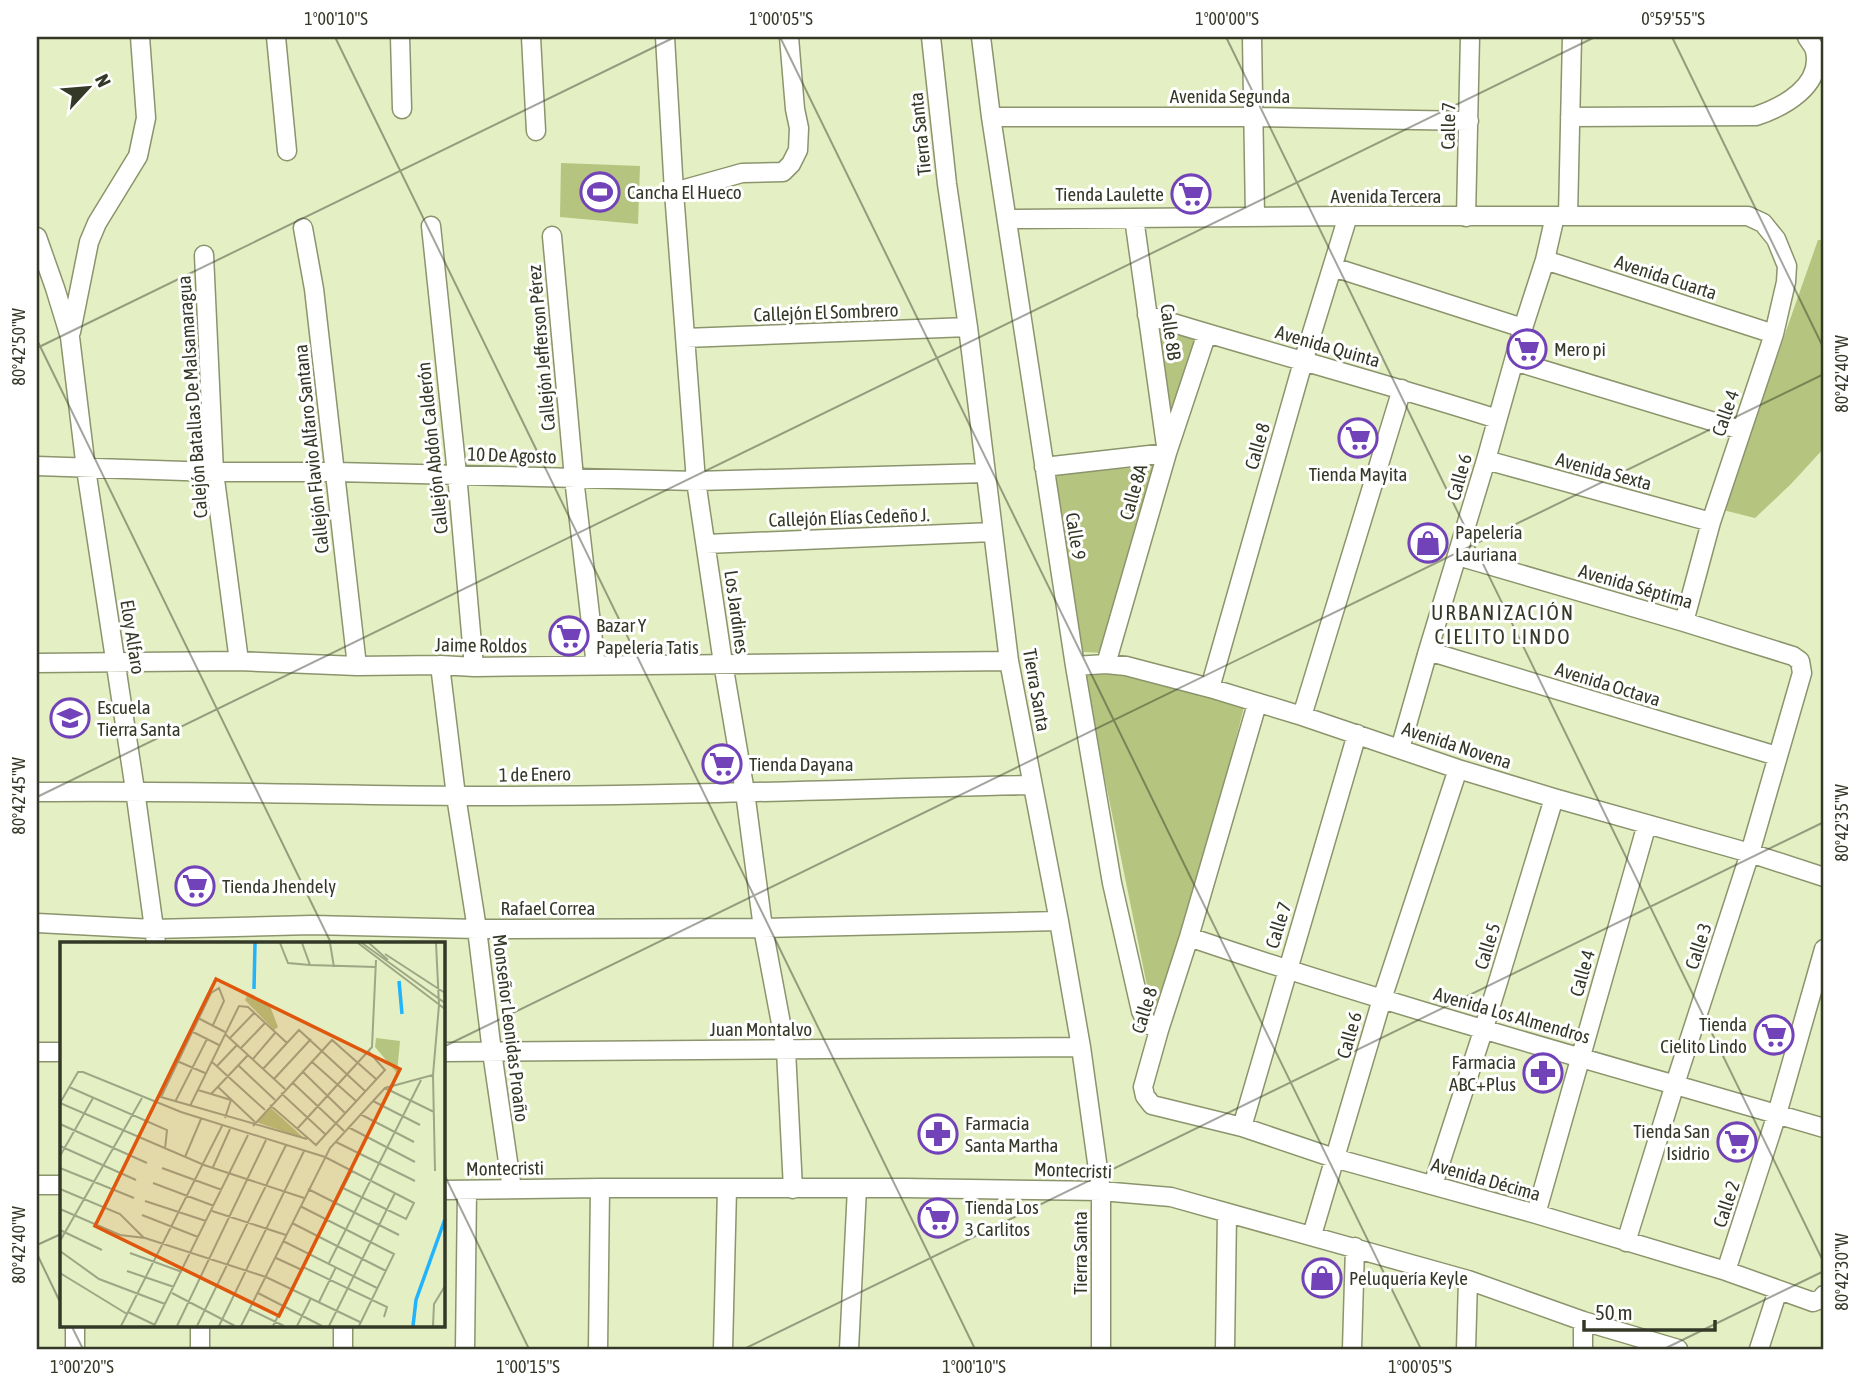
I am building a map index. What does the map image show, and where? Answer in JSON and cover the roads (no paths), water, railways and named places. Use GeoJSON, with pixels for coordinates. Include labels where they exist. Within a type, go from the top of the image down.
{"type":"FeatureCollection","features":[{"type":"Feature","properties":{"kind":"street"},"geometry":{"type":"LineString","coordinates":[[71,337],[89,242],[97,223],[138,156],[146,118],[140,37]]}},
{"type":"Feature","properties":{"kind":"street"},"geometry":{"type":"LineString","coordinates":[[276,37],[287,151]]}},
{"type":"Feature","properties":{"kind":"street"},"geometry":{"type":"LineString","coordinates":[[400,37],[402,109]]}},
{"type":"Feature","properties":{"kind":"street"},"geometry":{"type":"LineString","coordinates":[[531,37],[536,131]]}},
{"type":"Feature","properties":{"kind":"street","name":"Los Jardines"},"geometry":{"type":"LineString","coordinates":[[665,37],[696,481],[745,792],[763,928],[786,1049],[793,1189]]}},
{"type":"Feature","properties":{"kind":"street"},"geometry":{"type":"LineString","coordinates":[[674,192],[743,173],[783,172],[792,164],[798,150],[799,128],[789,37]]}},
{"type":"Feature","properties":{"kind":"street","name":"Tierra Santa"},"geometry":{"type":"LineString","coordinates":[[931,37],[947,184],[968,327],[1009,661],[1059,921],[1101,1191],[1101,1349]]}},
{"type":"Feature","properties":{"kind":"street","name":"Calle 9"},"geometry":{"type":"LineString","coordinates":[[981,37],[1044,467],[1112,883],[1138,999],[1145,1020],[1159,1030]]}},
{"type":"Feature","properties":{"kind":"street"},"geometry":{"type":"LineString","coordinates":[[1252,37],[1255,216]]}},
{"type":"Feature","properties":{"kind":"street","name":"Calle 7"},"geometry":{"type":"LineString","coordinates":[[1466,217],[1470,37]]}},
{"type":"Feature","properties":{"kind":"street","name":"Calle 6"},"geometry":{"type":"LineString","coordinates":[[1400,749],[1523,328],[1561,216],[1570,117],[1572,37]]}},
{"type":"Feature","properties":{"kind":"street"},"geometry":{"type":"LineString","coordinates":[[1570,117],[1756,116],[1768,112],[1795,97],[1810,81],[1815,69],[1815,50],[1807,37]]}},
{"type":"Feature","properties":{"kind":"street","name":"Avenida Segunda"},"geometry":{"type":"LineString","coordinates":[[991,117],[1253,117],[1469,121]]}},
{"type":"Feature","properties":{"kind":"street","name":"Calle 8"},"geometry":{"type":"LineString","coordinates":[[1210,688],[1303,362],[1348,216]]}},
{"type":"Feature","properties":{"kind":"street","name":"Avenida Tercera"},"geometry":{"type":"LineString","coordinates":[[1007,219],[1748,216],[1763,223]]}},
{"type":"Feature","properties":{"kind":"street","name":"Calle 8B"},"geometry":{"type":"LineString","coordinates":[[1134,218],[1167,453]]}},
{"type":"Feature","properties":{"kind":"street","name":"Calle 4"},"geometry":{"type":"LineString","coordinates":[[1684,622],[1711,522],[1774,334],[1786,282],[1787,266],[1776,239],[1763,223]]}},
{"type":"Feature","properties":{"kind":"street","name":"Callejón Abdón Calderón"},"geometry":{"type":"LineString","coordinates":[[431,226],[474,667]]}},
{"type":"Feature","properties":{"kind":"street","name":"Callejón Flavio Alfaro Santana"},"geometry":{"type":"LineString","coordinates":[[303,228],[314,289],[356,666]]}},
{"type":"Feature","properties":{"kind":"street","name":"Callejón Jefferson Pérez"},"geometry":{"type":"LineString","coordinates":[[552,236],[574,478],[596,666]]}},
{"type":"Feature","properties":{"kind":"street"},"geometry":{"type":"LineString","coordinates":[[37,237],[71,337]]}},
{"type":"Feature","properties":{"kind":"street","name":"Calejón Batallas De Malsamaragua"},"geometry":{"type":"LineString","coordinates":[[204,255],[214,472],[239,660]]}},
{"type":"Feature","properties":{"kind":"street","name":"Avenida Cuarta"},"geometry":{"type":"LineString","coordinates":[[1545,260],[1774,334]]}},
{"type":"Feature","properties":{"kind":"street"},"geometry":{"type":"LineString","coordinates":[[1332,267],[1523,328]]}},
{"type":"Feature","properties":{"kind":"street","name":"Avenida Quinta"},"geometry":{"type":"LineString","coordinates":[[1147,316],[1402,388],[1497,419]]}},
{"type":"Feature","properties":{"kind":"street","name":"Callejón El Sombrero"},"geometry":{"type":"LineString","coordinates":[[685,338],[968,327]]}},
{"type":"Feature","properties":{"kind":"street","name":"Calle 8A"},"geometry":{"type":"LineString","coordinates":[[1106,664],[1167,453],[1207,333]]}},
{"type":"Feature","properties":{"kind":"street","name":"Eloy Alfaro"},"geometry":{"type":"LineString","coordinates":[[71,337],[86,469],[135,790],[154,936]]}},
{"type":"Feature","properties":{"kind":"street"},"geometry":{"type":"LineString","coordinates":[[1514,360],[1741,430]]}},
{"type":"Feature","properties":{"kind":"street"},"geometry":{"type":"LineString","coordinates":[[1302,716],[1402,388]]}},
{"type":"Feature","properties":{"kind":"street"},"geometry":{"type":"LineString","coordinates":[[1044,467],[1167,453]]}},
{"type":"Feature","properties":{"kind":"street","name":"Avenida Sexta"},"geometry":{"type":"LineString","coordinates":[[1486,460],[1711,522]]}},
{"type":"Feature","properties":{"kind":"street","name":"10 De Agosto"},"geometry":{"type":"LineString","coordinates":[[37,466],[696,481],[986,473]]}},
{"type":"Feature","properties":{"kind":"street","name":"Callejón Elías Cedeño J."},"geometry":{"type":"LineString","coordinates":[[706,544],[993,532]]}},
{"type":"Feature","properties":{"kind":"street","name":"Avenida Séptima"},"geometry":{"type":"LineString","coordinates":[[1458,556],[1684,622],[1793,656],[1800,661]]}},
{"type":"Feature","properties":{"kind":"street","name":"Avenida Octava"},"geometry":{"type":"LineString","coordinates":[[1427,652],[1777,756]]}},
{"type":"Feature","properties":{"kind":"street","name":"Jaime Roldos"},"geometry":{"type":"LineString","coordinates":[[37,663],[239,660],[356,666],[474,667],[1009,661]]}},
{"type":"Feature","properties":{"kind":"street","name":"Calle 3"},"geometry":{"type":"LineString","coordinates":[[1626,1242],[1750,853],[1802,673],[1800,661]]}},
{"type":"Feature","properties":{"kind":"street","name":"Monseñor Leonidas Proaño"},"geometry":{"type":"LineString","coordinates":[[440,665],[512,1189]]}},
{"type":"Feature","properties":{"kind":"street","name":"Avenida Novena"},"geometry":{"type":"LineString","coordinates":[[1075,666],[1126,666],[1210,688],[1458,769],[1824,877]]}},
{"type":"Feature","properties":{"kind":"street","name":"Calle 8"},"geometry":{"type":"LineString","coordinates":[[1143,1087],[1257,704]]}},
{"type":"Feature","properties":{"kind":"street","name":"Calle 7"},"geometry":{"type":"LineString","coordinates":[[1242,1128],[1357,734]]}},
{"type":"Feature","properties":{"kind":"street","name":"Calle 6"},"geometry":{"type":"LineString","coordinates":[[1312,1235],[1382,999],[1458,769]]}},
{"type":"Feature","properties":{"kind":"street","name":"1 de Enero"},"geometry":{"type":"LineString","coordinates":[[37,792],[135,790],[456,796],[1033,785]]}},
{"type":"Feature","properties":{"kind":"street","name":"Calle 5"},"geometry":{"type":"LineString","coordinates":[[1433,1185],[1554,798]]}},
{"type":"Feature","properties":{"kind":"street","name":"Calle 4"},"geometry":{"type":"LineString","coordinates":[[1536,1214],[1647,824]]}},
{"type":"Feature","properties":{"kind":"street","name":"Rafael Correa"},"geometry":{"type":"LineString","coordinates":[[37,923],[154,936],[312,925],[477,929],[763,928],[1059,921]]}},
{"type":"Feature","properties":{"kind":"street","name":"Avenida Los Almendros"},"geometry":{"type":"LineString","coordinates":[[1189,937],[1382,999],[1824,1128]]}},
{"type":"Feature","properties":{"kind":"street","name":"Calle 2"},"geometry":{"type":"LineString","coordinates":[[1726,1271],[1777,1114],[1824,949]]}},
{"type":"Feature","properties":{"kind":"street","name":"Juan Montalvo"},"geometry":{"type":"LineString","coordinates":[[444,1052],[1080,1047]]}},
{"type":"Feature","properties":{"kind":"street"},"geometry":{"type":"LineString","coordinates":[[37,1052],[60,1052]]}},
{"type":"Feature","properties":{"kind":"street","name":"Avenida Décima"},"geometry":{"type":"LineString","coordinates":[[1143,1087],[1145,1096],[1152,1105],[1242,1128],[1334,1158],[1536,1214],[1726,1271],[1813,1303],[1824,1295]]}},
{"type":"Feature","properties":{"kind":"street"},"geometry":{"type":"LineString","coordinates":[[37,1185],[60,1185]]}},
{"type":"Feature","properties":{"kind":"street"},"geometry":{"type":"LineString","coordinates":[[598,1349],[600,1188]]}},
{"type":"Feature","properties":{"kind":"street"},"geometry":{"type":"LineString","coordinates":[[849,1349],[856,1188]]}},
{"type":"Feature","properties":{"kind":"street","name":"Montecristi"},"geometry":{"type":"LineString","coordinates":[[444,1190],[856,1188],[1101,1191],[1171,1197],[1468,1280],[1583,1321],[1678,1349]]}},
{"type":"Feature","properties":{"kind":"street"},"geometry":{"type":"LineString","coordinates":[[723,1349],[727,1189]]}},
{"type":"Feature","properties":{"kind":"street"},"geometry":{"type":"LineString","coordinates":[[465,1349],[467,1190]]}},
{"type":"Feature","properties":{"kind":"street"},"geometry":{"type":"LineString","coordinates":[[1225,1349],[1227,1213]]}},
{"type":"Feature","properties":{"kind":"street"},"geometry":{"type":"LineString","coordinates":[[1352,1349],[1355,1247]]}},
{"type":"Feature","properties":{"kind":"street"},"geometry":{"type":"LineString","coordinates":[[1465,1349],[1468,1280]]}},
{"type":"Feature","properties":{"kind":"street"},"geometry":{"type":"LineString","coordinates":[[1759,1349],[1778,1290]]}},
{"type":"Feature","properties":{"kind":"street"},"geometry":{"type":"LineString","coordinates":[[1583,1321],[1583,1349]]}},
{"type":"Feature","properties":{"kind":"street"},"geometry":{"type":"LineString","coordinates":[[75,1326],[75,1349]]}},
{"type":"Feature","properties":{"kind":"street"},"geometry":{"type":"LineString","coordinates":[[200,1326],[200,1349]]}},
{"type":"Feature","properties":{"kind":"street"},"geometry":{"type":"LineString","coordinates":[[343,1326],[343,1349]]}},
{"type":"Feature","properties":{"kind":"place","name":"Cancha El Hueco"},"geometry":{"type":"Point","coordinates":[600,192]}},
{"type":"Feature","properties":{"kind":"place","name":"Tienda Laulette"},"geometry":{"type":"Point","coordinates":[1191,194]}},
{"type":"Feature","properties":{"kind":"place","name":"Mero pi"},"geometry":{"type":"Point","coordinates":[1527,349]}},
{"type":"Feature","properties":{"kind":"place","name":"Tienda Mayita"},"geometry":{"type":"Point","coordinates":[1358,438]}},
{"type":"Feature","properties":{"kind":"place","name":"Papelería Lauriana"},"geometry":{"type":"Point","coordinates":[1428,543]}},
{"type":"Feature","properties":{"kind":"place","name":"Bazar Y Papelería Tatis"},"geometry":{"type":"Point","coordinates":[569,636]}},
{"type":"Feature","properties":{"kind":"place","name":"Escuela Tierra Santa"},"geometry":{"type":"Point","coordinates":[70,718]}},
{"type":"Feature","properties":{"kind":"place","name":"Tienda Dayana"},"geometry":{"type":"Point","coordinates":[722,764]}},
{"type":"Feature","properties":{"kind":"place","name":"Tienda Jhendely"},"geometry":{"type":"Point","coordinates":[195,886]}},
{"type":"Feature","properties":{"kind":"place","name":"Tienda Cielito Lindo"},"geometry":{"type":"Point","coordinates":[1774,1035]}},
{"type":"Feature","properties":{"kind":"place","name":"Farmacia ABC+Plus"},"geometry":{"type":"Point","coordinates":[1543,1073]}},
{"type":"Feature","properties":{"kind":"place","name":"Farmacia Santa Martha"},"geometry":{"type":"Point","coordinates":[938,1134]}},
{"type":"Feature","properties":{"kind":"place","name":"Tienda San Isidrio"},"geometry":{"type":"Point","coordinates":[1737,1142]}},
{"type":"Feature","properties":{"kind":"place","name":"Tienda Los 3 Carlitos"},"geometry":{"type":"Point","coordinates":[938,1218]}},
{"type":"Feature","properties":{"kind":"place","name":"Peluquería Keyle"},"geometry":{"type":"Point","coordinates":[1322,1278]}},
{"type":"Feature","properties":{"kind":"district","name":"URBANIZACIÓN CIELITO LINDO"},"geometry":{"type":"Point","coordinates":[1503,624]}}]}
